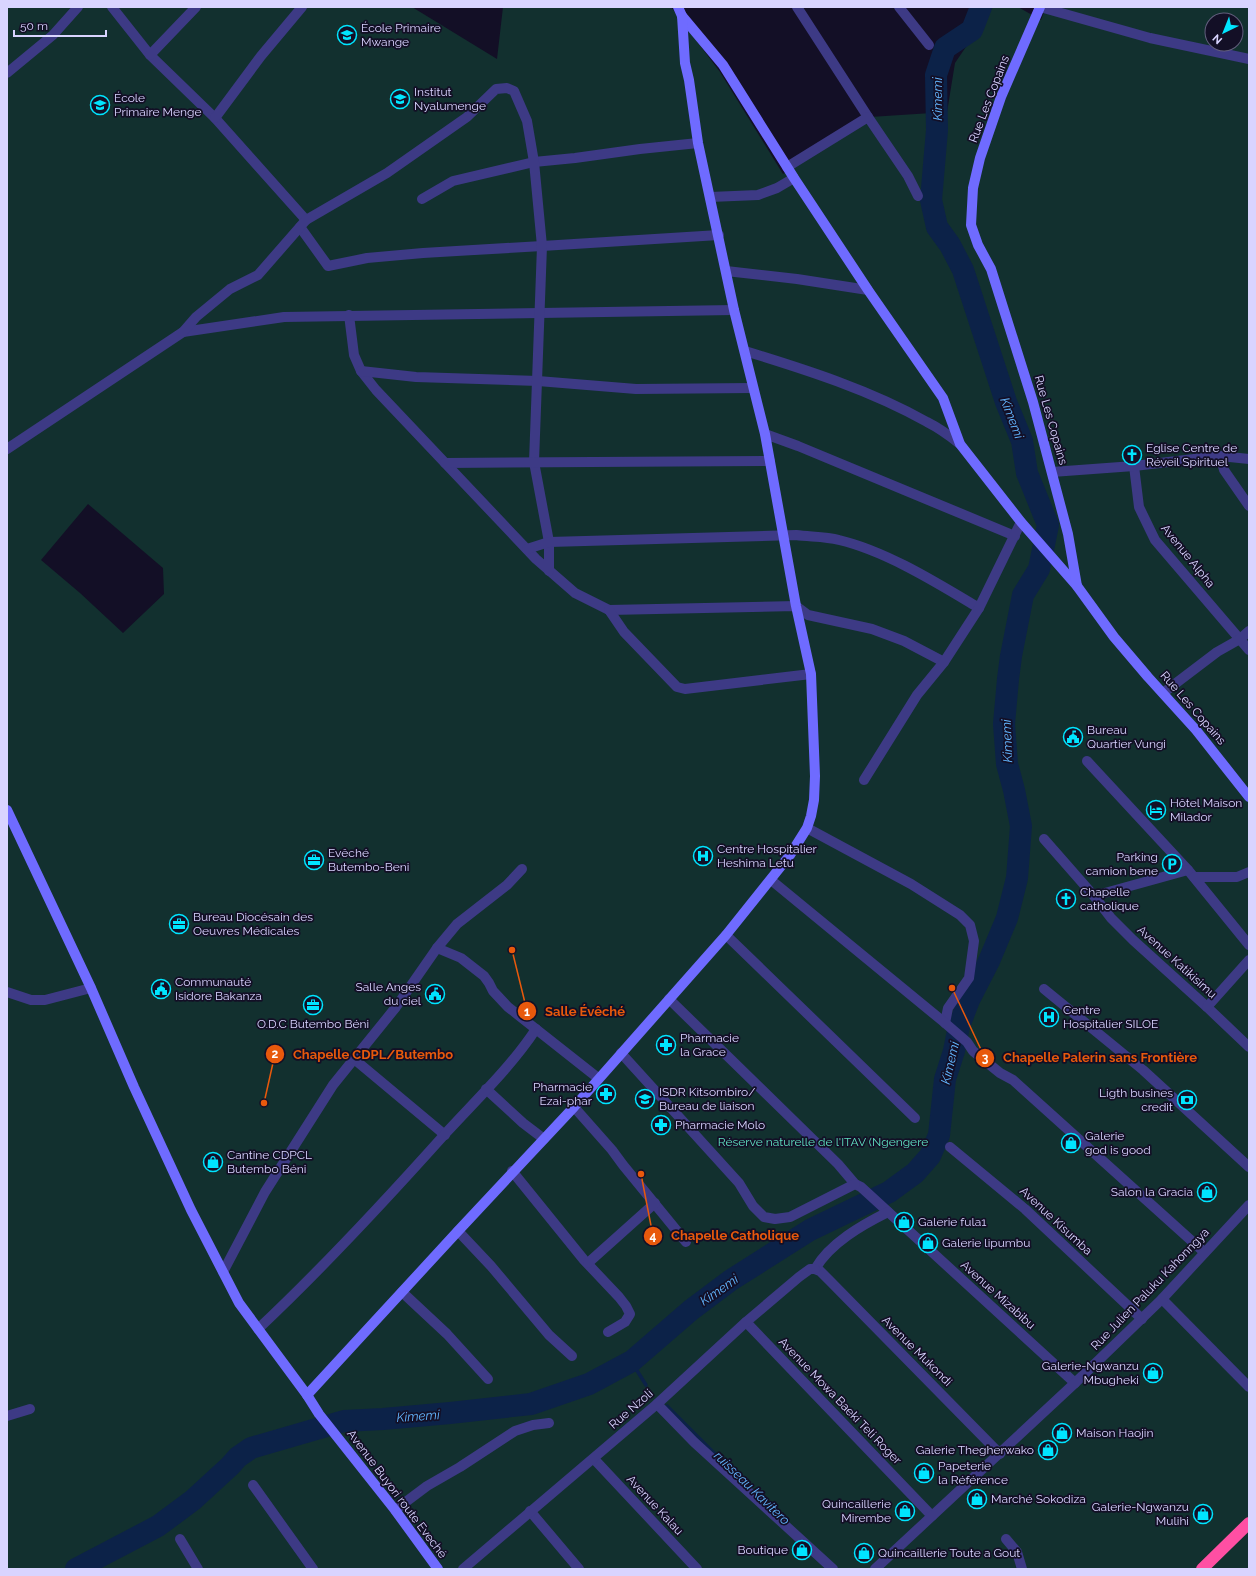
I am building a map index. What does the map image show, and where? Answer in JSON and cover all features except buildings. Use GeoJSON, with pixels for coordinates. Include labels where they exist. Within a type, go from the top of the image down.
{"type":"FeatureCollection","features":[{"type":"Feature","properties":{"kind":"highway"},"geometry":{"type":"LineString","coordinates":[[1202,1569],[1249,1523]]}},
{"type":"Feature","properties":{"kind":"street"},"geometry":{"type":"LineString","coordinates":[[7,73],[53,35],[78,7]]}},
{"type":"Feature","properties":{"kind":"street"},"geometry":{"type":"LineString","coordinates":[[112,7],[150,55],[215,118],[303,224],[328,266],[367,258],[423,252],[718,235]]}},
{"type":"Feature","properties":{"kind":"street"},"geometry":{"type":"LineString","coordinates":[[150,55],[196,7]]}},
{"type":"Feature","properties":{"kind":"street"},"geometry":{"type":"LineString","coordinates":[[215,118],[261,56],[302,7]]}},
{"type":"Feature","properties":{"kind":"street"},"geometry":{"type":"LineString","coordinates":[[797,7],[908,176],[918,196]]}},
{"type":"Feature","properties":{"kind":"street"},"geometry":{"type":"LineString","coordinates":[[899,7],[929,45]]}},
{"type":"Feature","properties":{"kind":"street"},"geometry":{"type":"LineString","coordinates":[[1040,7],[1053,9],[1150,38],[1249,59]]}},
{"type":"Feature","properties":{"kind":"street","name":"Rue Les Copains"},"geometry":{"type":"LineString","coordinates":[[1040,7],[1001,97],[980,158],[973,188],[971,225],[978,245],[991,269],[1034,402],[1068,534],[1077,586],[1114,637],[1196,730],[1249,797]]}},
{"type":"Feature","properties":{"kind":"street"},"geometry":{"type":"LineString","coordinates":[[307,1395],[512,1171],[574,1107],[598,1078],[726,935],[790,855],[807,828],[811,816],[814,800],[815,776],[811,674],[796,606],[765,434],[734,310],[698,143],[689,80],[685,63],[680,12]]}},
{"type":"Feature","properties":{"kind":"street"},"geometry":{"type":"LineString","coordinates":[[680,12],[723,65],[794,178],[868,290],[943,398],[960,444]]}},
{"type":"Feature","properties":{"kind":"street"},"geometry":{"type":"LineString","coordinates":[[7,449],[183,332],[196,317],[230,289],[258,275],[303,224],[387,173],[467,117],[496,89],[507,88],[514,91],[527,121],[534,162],[542,246],[534,462],[549,542],[549,571]]}},
{"type":"Feature","properties":{"kind":"street"},"geometry":{"type":"LineString","coordinates":[[787,167],[868,117]]}},
{"type":"Feature","properties":{"kind":"street"},"geometry":{"type":"LineString","coordinates":[[422,199],[453,181],[534,162],[698,143]]}},
{"type":"Feature","properties":{"kind":"street"},"geometry":{"type":"LineString","coordinates":[[710,197],[758,195],[777,188],[794,178]]}},
{"type":"Feature","properties":{"kind":"street"},"geometry":{"type":"LineString","coordinates":[[726,271],[797,279],[868,290]]}},
{"type":"Feature","properties":{"kind":"street"},"geometry":{"type":"LineString","coordinates":[[183,332],[284,318],[349,315],[734,310]]}},
{"type":"Feature","properties":{"kind":"street"},"geometry":{"type":"LineString","coordinates":[[349,315],[354,355],[361,371],[376,390],[527,549],[574,593],[609,610],[796,606],[808,615],[872,629],[904,641],[944,662]]}},
{"type":"Feature","properties":{"kind":"street"},"geometry":{"type":"LineString","coordinates":[[745,351],[816,373],[892,404],[928,422],[960,444],[1021,522],[1077,586]]}},
{"type":"Feature","properties":{"kind":"street"},"geometry":{"type":"LineString","coordinates":[[361,371],[416,377],[538,381],[636,389],[754,388]]}},
{"type":"Feature","properties":{"kind":"street"},"geometry":{"type":"LineString","coordinates":[[765,434],[805,449],[1015,536]]}},
{"type":"Feature","properties":{"kind":"street"},"geometry":{"type":"LineString","coordinates":[[1052,472],[1134,466],[1220,456],[1249,460]]}},
{"type":"Feature","properties":{"kind":"street"},"geometry":{"type":"LineString","coordinates":[[1220,456],[1224,470],[1249,506]]}},
{"type":"Feature","properties":{"kind":"street"},"geometry":{"type":"LineString","coordinates":[[445,463],[770,461]]}},
{"type":"Feature","properties":{"kind":"street","name":"Avenue Alpha"},"geometry":{"type":"LineString","coordinates":[[1134,466],[1139,507],[1155,540],[1249,650]]}},
{"type":"Feature","properties":{"kind":"street"},"geometry":{"type":"LineString","coordinates":[[864,780],[918,695],[944,662],[979,608],[1021,522]]}},
{"type":"Feature","properties":{"kind":"street"},"geometry":{"type":"LineString","coordinates":[[527,549],[549,542],[784,536],[827,537],[854,544],[927,577],[979,608]]}},
{"type":"Feature","properties":{"kind":"street"},"geometry":{"type":"LineString","coordinates":[[609,610],[624,632],[677,687],[685,689],[811,674]]}},
{"type":"Feature","properties":{"kind":"street"},"geometry":{"type":"LineString","coordinates":[[1163,693],[1217,652],[1240,639],[1249,631]]}},
{"type":"Feature","properties":{"kind":"street"},"geometry":{"type":"LineString","coordinates":[[1087,761],[1191,874],[1249,945]]}},
{"type":"Feature","properties":{"kind":"street","name":"Avenue Buyori route Eveché"},"geometry":{"type":"LineString","coordinates":[[7,810],[91,988],[159,1141],[239,1303],[307,1395],[319,1414],[395,1510],[438,1569]]}},
{"type":"Feature","properties":{"kind":"street"},"geometry":{"type":"LineString","coordinates":[[807,828],[911,884],[960,915],[970,925],[974,941],[969,978],[948,1008],[945,1023]]}},
{"type":"Feature","properties":{"kind":"street","name":"Avenue Katikisimu"},"geometry":{"type":"LineString","coordinates":[[1044,839],[1094,896],[1111,918],[1249,1047]]}},
{"type":"Feature","properties":{"kind":"street"},"geometry":{"type":"LineString","coordinates":[[223,1272],[261,1199],[333,1085],[400,1001],[457,924],[502,889],[522,869]]}},
{"type":"Feature","properties":{"kind":"street"},"geometry":{"type":"LineString","coordinates":[[1094,896],[1191,874],[1237,877],[1249,872]]}},
{"type":"Feature","properties":{"kind":"street"},"geometry":{"type":"LineString","coordinates":[[771,880],[945,1023],[967,1042],[973,1051],[1000,1073],[1013,1080],[1072,1131],[1204,1252]]}},
{"type":"Feature","properties":{"kind":"street"},"geometry":{"type":"LineString","coordinates":[[726,935],[915,1118]]}},
{"type":"Feature","properties":{"kind":"street"},"geometry":{"type":"LineString","coordinates":[[438,948],[461,958],[484,976],[493,991],[508,1007],[598,1078]]}},
{"type":"Feature","properties":{"kind":"street"},"geometry":{"type":"LineString","coordinates":[[1207,1007],[1249,960]]}},
{"type":"Feature","properties":{"kind":"street"},"geometry":{"type":"LineString","coordinates":[[7,992],[31,1000],[45,1000],[91,988]]}},
{"type":"Feature","properties":{"kind":"street"},"geometry":{"type":"LineString","coordinates":[[1044,989],[1137,1065],[1249,1167]]}},
{"type":"Feature","properties":{"kind":"street","name":"Avenue Mizabibu"},"geometry":{"type":"LineString","coordinates":[[669,999],[858,1185],[1075,1384]]}},
{"type":"Feature","properties":{"kind":"street"},"geometry":{"type":"LineString","coordinates":[[258,1329],[306,1284],[486,1089],[527,1043],[536,1029]]}},
{"type":"Feature","properties":{"kind":"street"},"geometry":{"type":"LineString","coordinates":[[621,1053],[739,1183],[753,1206],[764,1216],[776,1219],[790,1217],[858,1185]]}},
{"type":"Feature","properties":{"kind":"street"},"geometry":{"type":"LineString","coordinates":[[354,1060],[444,1135]]}},
{"type":"Feature","properties":{"kind":"street"},"geometry":{"type":"LineString","coordinates":[[486,1089],[523,1123],[544,1139]]}},
{"type":"Feature","properties":{"kind":"street"},"geometry":{"type":"LineString","coordinates":[[574,1107],[612,1150],[686,1242]]}},
{"type":"Feature","properties":{"kind":"street","name":"Avenue Kisumba"},"geometry":{"type":"LineString","coordinates":[[950,1147],[1026,1209],[1142,1319]]}},
{"type":"Feature","properties":{"kind":"street"},"geometry":{"type":"LineString","coordinates":[[512,1171],[588,1263],[626,1306],[630,1314],[625,1322],[608,1332]]}},
{"type":"Feature","properties":{"kind":"street"},"geometry":{"type":"LineString","coordinates":[[588,1263],[655,1203]]}},
{"type":"Feature","properties":{"kind":"street","name":"Rue Julien Paluku Kahonngya"},"geometry":{"type":"LineString","coordinates":[[875,1569],[1075,1384],[1142,1319],[1249,1205]]}},
{"type":"Feature","properties":{"kind":"street"},"geometry":{"type":"LineString","coordinates":[[815,1269],[826,1254],[846,1237],[887,1211]]}},
{"type":"Feature","properties":{"kind":"street"},"geometry":{"type":"LineString","coordinates":[[458,1230],[549,1335],[572,1356]]}},
{"type":"Feature","properties":{"kind":"street","name":"Rue Nzoli"},"geometry":{"type":"LineString","coordinates":[[463,1569],[530,1511],[594,1459],[657,1404],[746,1322],[799,1277],[810,1269],[815,1269]]}},
{"type":"Feature","properties":{"kind":"street","name":"Avenue Mukondi"},"geometry":{"type":"LineString","coordinates":[[815,1269],[820,1271],[1000,1454]]}},
{"type":"Feature","properties":{"kind":"street"},"geometry":{"type":"LineString","coordinates":[[402,1292],[447,1334],[488,1379]]}},
{"type":"Feature","properties":{"kind":"street"},"geometry":{"type":"LineString","coordinates":[[1162,1299],[1249,1387]]}},
{"type":"Feature","properties":{"kind":"street","name":"Avenue Mowa Baeki Teli Roger"},"geometry":{"type":"LineString","coordinates":[[746,1322],[932,1516]]}},
{"type":"Feature","properties":{"kind":"street"},"geometry":{"type":"LineString","coordinates":[[657,1404],[700,1447],[833,1569]]}},
{"type":"Feature","properties":{"kind":"street"},"geometry":{"type":"LineString","coordinates":[[7,1416],[30,1409]]}},
{"type":"Feature","properties":{"kind":"street"},"geometry":{"type":"LineString","coordinates":[[395,1510],[427,1486],[460,1468],[515,1431],[549,1423]]}},
{"type":"Feature","properties":{"kind":"street","name":"Avenue Kalau"},"geometry":{"type":"LineString","coordinates":[[594,1459],[697,1569]]}},
{"type":"Feature","properties":{"kind":"street"},"geometry":{"type":"LineString","coordinates":[[253,1485],[313,1569]]}},
{"type":"Feature","properties":{"kind":"street"},"geometry":{"type":"LineString","coordinates":[[530,1511],[579,1569]]}},
{"type":"Feature","properties":{"kind":"street"},"geometry":{"type":"LineString","coordinates":[[180,1539],[198,1569]]}},
{"type":"Feature","properties":{"kind":"street"},"geometry":{"type":"LineString","coordinates":[[1006,1539],[1017,1552],[1022,1569]]}},
{"type":"Feature","properties":{"kind":"green space","name":"Réserve naturelle de l'ITAV (Ngengere"},"geometry":{"type":"Polygon","coordinates":[[[7,7],[412,7],[497,59],[503,7],[671,7],[720,72],[783,174],[870,117],[947,112],[955,63],[993,7],[1018,7],[1041,20],[1044,12],[1041,7],[1249,7],[1249,1569],[7,1569],[7,7]],[[88,504],[41,560],[80,593],[123,633],[164,594],[163,568],[88,504]]]}},
{"type":"Feature","properties":{"kind":"waterway","name":"Kimemi"},"geometry":{"type":"LineString","coordinates":[[76,1569],[158,1526],[193,1500],[238,1457],[251,1448],[344,1421],[450,1413],[531,1404],[589,1384],[632,1361],[691,1310],[731,1280],[810,1230],[889,1192],[915,1173],[930,1156],[939,1135],[945,1079],[954,1051],[959,1026],[969,1000],[989,961],[1007,918],[1017,878],[1021,826],[1007,764],[1004,724],[1011,656],[1023,595],[1039,569],[1048,525],[1027,473],[1022,441],[1006,402],[963,270],[950,245],[937,227],[931,200],[937,130],[936,75],[945,48],[972,30],[981,7]]}},
{"type":"Feature","properties":{"kind":"waterway","name":"ruisseau Kavitero"},"geometry":{"type":"LineString","coordinates":[[631,1361],[646,1385]]}},
{"type":"Feature","properties":{"kind":"waterway","name":"ruisseau Kavitero"},"geometry":{"type":"LineString","coordinates":[[667,1406],[720,1459]]}},
{"type":"Feature","properties":{"kind":"place","name":"École Primaire Mwange"},"geometry":{"type":"Point","coordinates":[347,35]}},
{"type":"Feature","properties":{"kind":"place","name":"Institut Nyalumenge"},"geometry":{"type":"Point","coordinates":[400,99]}},
{"type":"Feature","properties":{"kind":"place","name":"École Primaire Menge"},"geometry":{"type":"Point","coordinates":[100,105]}},
{"type":"Feature","properties":{"kind":"place","name":"Eglise Centre de Réveil Spirituel"},"geometry":{"type":"Point","coordinates":[1132,455]}},
{"type":"Feature","properties":{"kind":"place","name":"Bureau Quartier Vungi"},"geometry":{"type":"Point","coordinates":[1073,737]}},
{"type":"Feature","properties":{"kind":"place","name":"Hôtel Maison Milador"},"geometry":{"type":"Point","coordinates":[1156,810]}},
{"type":"Feature","properties":{"kind":"place","name":"Centre Hospitalier Heshima Letu"},"geometry":{"type":"Point","coordinates":[703,856]}},
{"type":"Feature","properties":{"kind":"place","name":"Evêché Butembo-Beni"},"geometry":{"type":"Point","coordinates":[314,860]}},
{"type":"Feature","properties":{"kind":"place","name":"Parking camion bene"},"geometry":{"type":"Point","coordinates":[1172,864]}},
{"type":"Feature","properties":{"kind":"place","name":"Chapelle catholique"},"geometry":{"type":"Point","coordinates":[1066,899]}},
{"type":"Feature","properties":{"kind":"place","name":"Bureau Diocésain des Oeuvres Médicales"},"geometry":{"type":"Point","coordinates":[179,924]}},
{"type":"Feature","properties":{"kind":"place","name":"Salle Évêché"},"geometry":{"type":"Point","coordinates":[512,950]}},
{"type":"Feature","properties":{"kind":"place","name":"Chapelle Palerin sans Frontière"},"geometry":{"type":"Point","coordinates":[952,988]}},
{"type":"Feature","properties":{"kind":"place","name":"Communauté Isidore Bakanza"},"geometry":{"type":"Point","coordinates":[161,989]}},
{"type":"Feature","properties":{"kind":"place","name":"Salle Anges du ciel"},"geometry":{"type":"Point","coordinates":[435,994]}},
{"type":"Feature","properties":{"kind":"place","name":"O.D.C Butembo Béni"},"geometry":{"type":"Point","coordinates":[313,1005]}},
{"type":"Feature","properties":{"kind":"place","name":"Centre Hospitalier SILOE"},"geometry":{"type":"Point","coordinates":[1049,1017]}},
{"type":"Feature","properties":{"kind":"place","name":"Pharmacie la Grace"},"geometry":{"type":"Point","coordinates":[666,1045]}},
{"type":"Feature","properties":{"kind":"place","name":"Pharmacie Ezai-phar"},"geometry":{"type":"Point","coordinates":[606,1094]}},
{"type":"Feature","properties":{"kind":"place","name":"ISDR Kitsombiro/ Bureau de liaison"},"geometry":{"type":"Point","coordinates":[645,1099]}},
{"type":"Feature","properties":{"kind":"place","name":"Ligth busines credit"},"geometry":{"type":"Point","coordinates":[1187,1100]}},
{"type":"Feature","properties":{"kind":"place","name":"Chapelle CDPL/Butembo"},"geometry":{"type":"Point","coordinates":[264,1103]}},
{"type":"Feature","properties":{"kind":"place","name":"Pharmacie Molo"},"geometry":{"type":"Point","coordinates":[661,1125]}},
{"type":"Feature","properties":{"kind":"place","name":"Galerie god is good"},"geometry":{"type":"Point","coordinates":[1071,1143]}},
{"type":"Feature","properties":{"kind":"place","name":"Cantine CDPCL Butembo Béni"},"geometry":{"type":"Point","coordinates":[213,1162]}},
{"type":"Feature","properties":{"kind":"place","name":"Chapelle Catholique"},"geometry":{"type":"Point","coordinates":[641,1174]}},
{"type":"Feature","properties":{"kind":"place","name":"Salon la Gracia"},"geometry":{"type":"Point","coordinates":[1207,1192]}},
{"type":"Feature","properties":{"kind":"place","name":"Galerie fula1"},"geometry":{"type":"Point","coordinates":[904,1222]}},
{"type":"Feature","properties":{"kind":"place","name":"Galerie lipumbu"},"geometry":{"type":"Point","coordinates":[928,1243]}},
{"type":"Feature","properties":{"kind":"place","name":"Galerie-Ngwanzu Mbugheki"},"geometry":{"type":"Point","coordinates":[1153,1373]}},
{"type":"Feature","properties":{"kind":"place","name":"Maison Haojin"},"geometry":{"type":"Point","coordinates":[1062,1433]}},
{"type":"Feature","properties":{"kind":"place","name":"Galerie Thegherwako"},"geometry":{"type":"Point","coordinates":[1048,1450]}},
{"type":"Feature","properties":{"kind":"place","name":"Papeterie la Référence"},"geometry":{"type":"Point","coordinates":[924,1473]}},
{"type":"Feature","properties":{"kind":"place","name":"Marché Sokodiza"},"geometry":{"type":"Point","coordinates":[977,1499]}},
{"type":"Feature","properties":{"kind":"place","name":"Quincaillerie Mirembe"},"geometry":{"type":"Point","coordinates":[905,1511]}},
{"type":"Feature","properties":{"kind":"place","name":"Galerie-Ngwanzu Mulihi"},"geometry":{"type":"Point","coordinates":[1203,1514]}},
{"type":"Feature","properties":{"kind":"place","name":"Boutique"},"geometry":{"type":"Point","coordinates":[802,1550]}},
{"type":"Feature","properties":{"kind":"place","name":"Quincaillerie Toute a Gout"},"geometry":{"type":"Point","coordinates":[864,1553]}}]}
